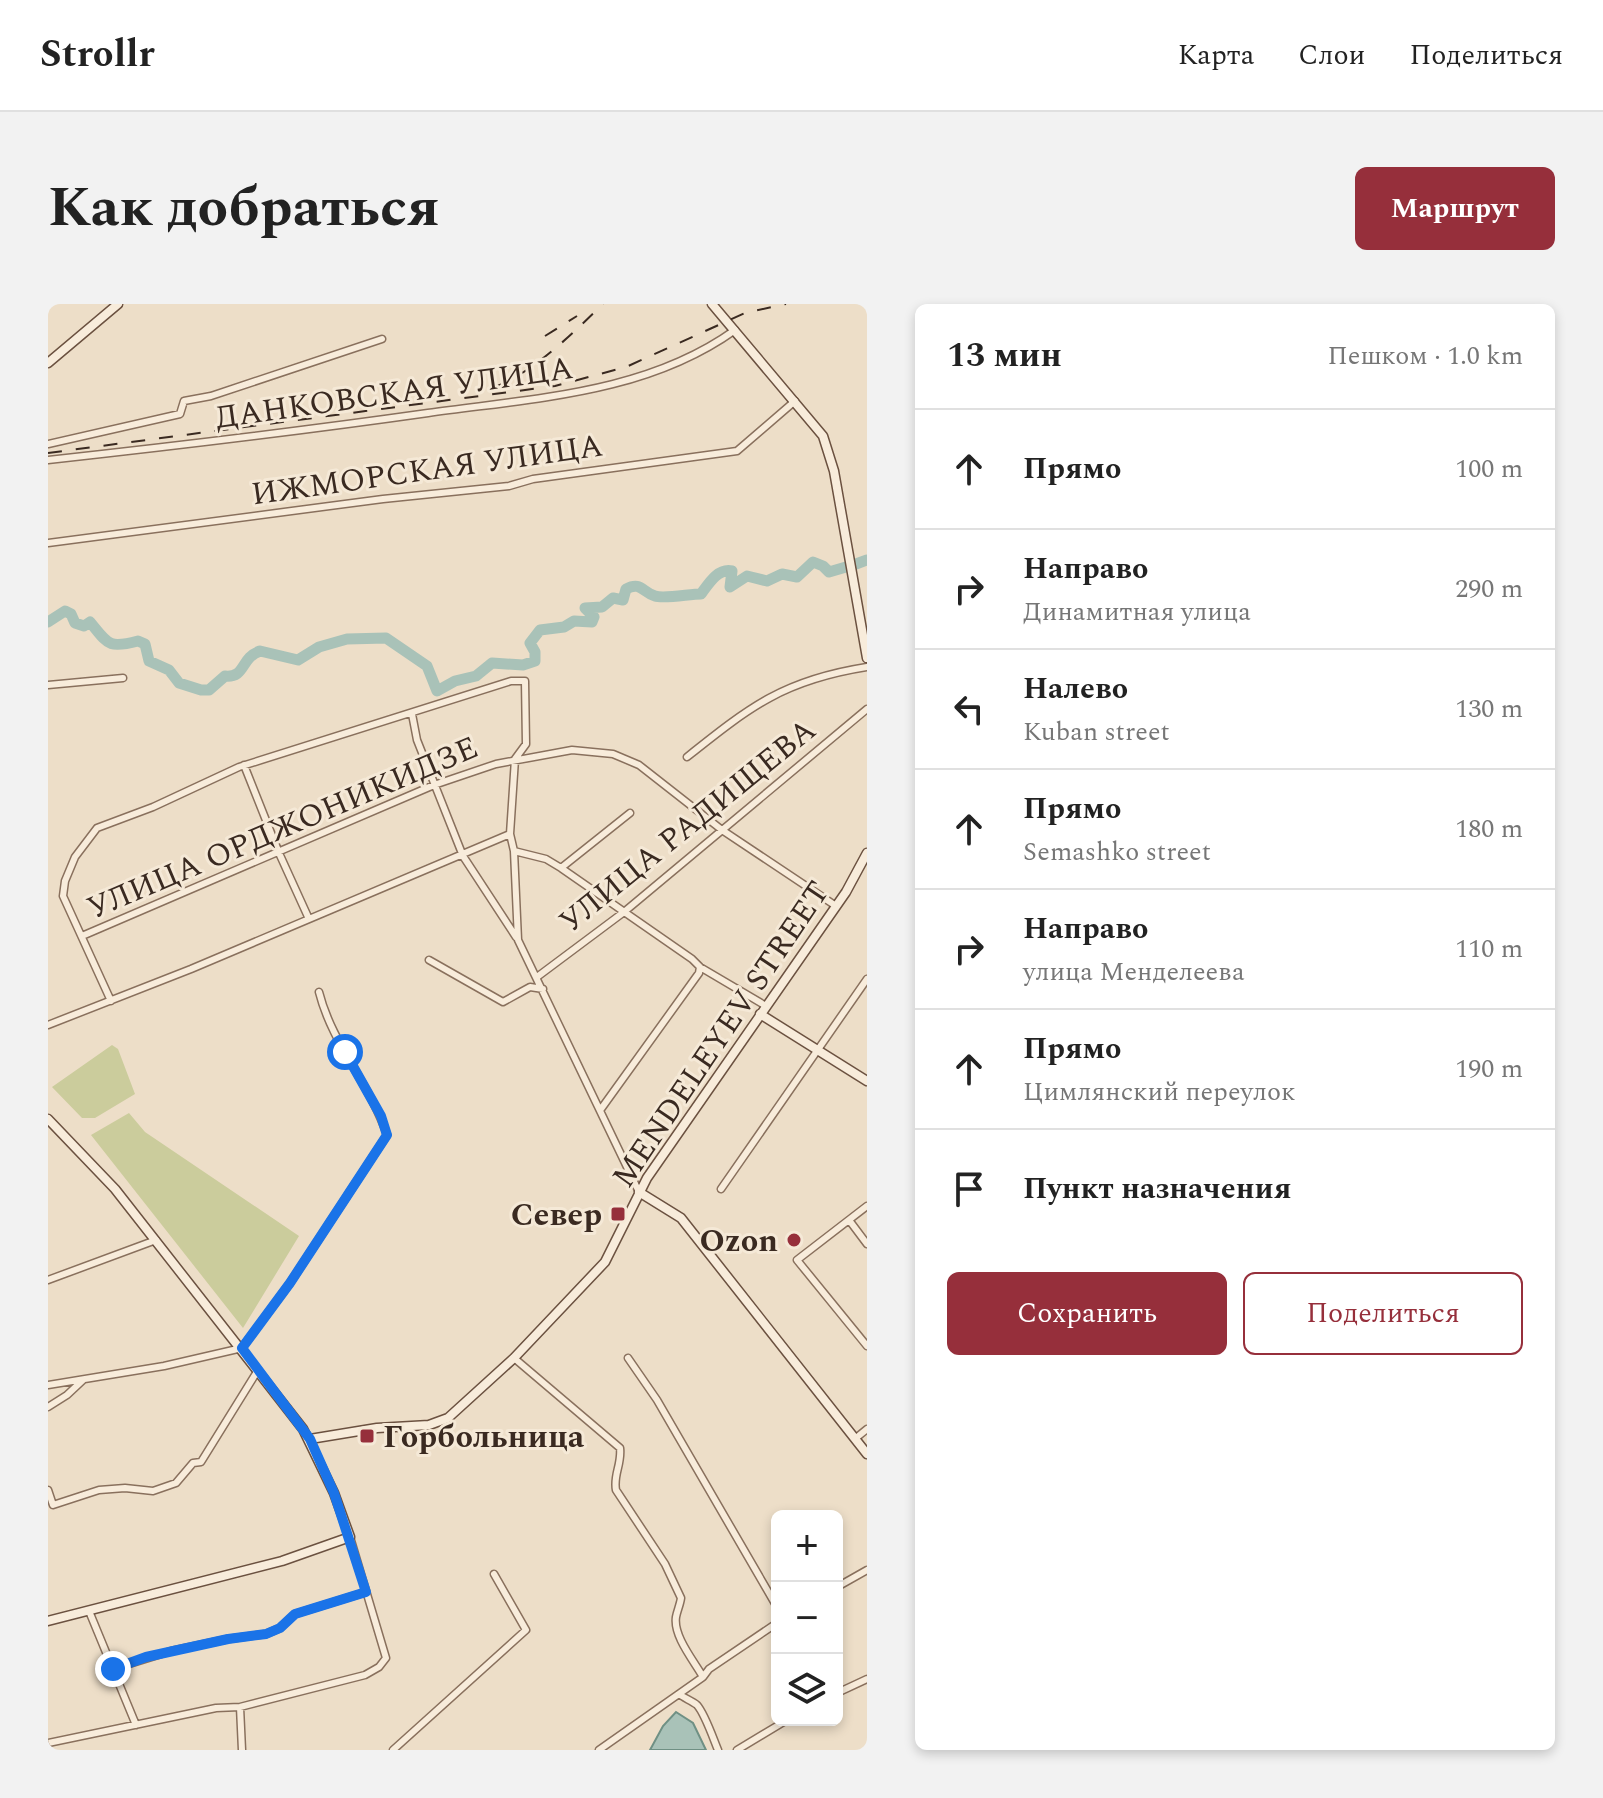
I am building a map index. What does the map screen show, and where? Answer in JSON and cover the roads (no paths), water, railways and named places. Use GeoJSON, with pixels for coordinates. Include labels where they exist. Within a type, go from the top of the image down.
{"type":"FeatureCollection","features":[{"type":"Feature","properties":{"kind":"street"},"geometry":{"type":"LineString","coordinates":[[48,363],[118,304]]}},
{"type":"Feature","properties":{"kind":"street"},"geometry":{"type":"LineString","coordinates":[[712,304],[823,436],[834,471],[867,658]]}},
{"type":"Feature","properties":{"kind":"street","name":"ДАНКОВСКАЯ УЛИЦА"},"geometry":{"type":"LineString","coordinates":[[48,460],[343,425],[613,386],[684,360],[735,330]]}},
{"type":"Feature","properties":{"kind":"street"},"geometry":{"type":"LineString","coordinates":[[48,444],[180,414],[184,401],[211,396],[382,339]]}},
{"type":"Feature","properties":{"kind":"street","name":"ИЖМОРСКАЯ УЛИЦА"},"geometry":{"type":"LineString","coordinates":[[48,543],[368,501],[509,486],[533,479],[737,451],[795,401]]}},
{"type":"Feature","properties":{"kind":"street"},"geometry":{"type":"LineString","coordinates":[[687,757],[745,711],[783,689],[831,673],[867,667]]}},
{"type":"Feature","properties":{"kind":"street"},"geometry":{"type":"LineString","coordinates":[[48,685],[123,678]]}},
{"type":"Feature","properties":{"kind":"street"},"geometry":{"type":"LineString","coordinates":[[111,1001],[63,896],[65,881],[75,857],[97,828],[153,807],[244,765],[511,681],[525,681],[526,744],[515,759],[510,834],[514,851],[518,940]]}},
{"type":"Feature","properties":{"kind":"street","name":"УЛИЦА РАДИЩЕВА"},"geometry":{"type":"LineString","coordinates":[[537,977],[624,912],[867,709]]}},
{"type":"Feature","properties":{"kind":"street"},"geometry":{"type":"LineString","coordinates":[[412,714],[417,740],[463,856],[518,940],[639,1192],[681,1218],[867,1454]]}},
{"type":"Feature","properties":{"kind":"street","name":"УЛИЦА ОРДЖОНИКИДЗЕ"},"geometry":{"type":"LineString","coordinates":[[82,936],[434,785],[515,759],[572,750],[613,754],[639,765],[722,830],[836,906]]}},
{"type":"Feature","properties":{"kind":"street"},"geometry":{"type":"LineString","coordinates":[[244,765],[309,919]]}},
{"type":"Feature","properties":{"kind":"street"},"geometry":{"type":"LineString","coordinates":[[561,868],[630,813]]}},
{"type":"Feature","properties":{"kind":"street"},"geometry":{"type":"LineString","coordinates":[[48,1025],[510,834]]}},
{"type":"Feature","properties":{"kind":"street"},"geometry":{"type":"LineString","coordinates":[[514,851],[546,859],[561,868],[818,1050],[867,1081]]}},
{"type":"Feature","properties":{"kind":"street","name":"MENDELEYEV STREET"},"geometry":{"type":"LineString","coordinates":[[310,1439],[377,1428],[429,1425],[448,1418],[514,1358],[605,1262],[639,1192],[836,906],[867,853]]}},
{"type":"Feature","properties":{"kind":"street"},"geometry":{"type":"LineString","coordinates":[[429,960],[503,1002],[530,987],[543,989]]}},
{"type":"Feature","properties":{"kind":"street"},"geometry":{"type":"LineString","coordinates":[[601,1109],[699,973],[700,967]]}},
{"type":"Feature","properties":{"kind":"street"},"geometry":{"type":"LineString","coordinates":[[721,1189],[867,979]]}},
{"type":"Feature","properties":{"kind":"street"},"geometry":{"type":"LineString","coordinates":[[48,1385],[164,1366],[242,1348],[266,1319],[387,1135],[381,1116],[326,1019],[319,992]]}},
{"type":"Feature","properties":{"kind":"street"},"geometry":{"type":"LineString","coordinates":[[48,1119],[115,1189],[310,1439],[350,1537],[386,1658],[379,1667],[365,1675],[240,1707],[216,1708],[48,1743]]}},
{"type":"Feature","properties":{"kind":"street"},"geometry":{"type":"LineString","coordinates":[[867,1206],[797,1260],[867,1346]]}},
{"type":"Feature","properties":{"kind":"street"},"geometry":{"type":"LineString","coordinates":[[849,1220],[867,1244]]}},
{"type":"Feature","properties":{"kind":"street"},"geometry":{"type":"LineString","coordinates":[[48,1280],[156,1240]]}},
{"type":"Feature","properties":{"kind":"street"},"geometry":{"type":"LineString","coordinates":[[514,1358],[620,1448],[621,1459],[614,1480],[616,1490],[670,1575],[681,1598],[675,1615],[676,1624],[703,1677]]}},
{"type":"Feature","properties":{"kind":"street"},"geometry":{"type":"LineString","coordinates":[[628,1358],[657,1400],[771,1597]]}},
{"type":"Feature","properties":{"kind":"street"},"geometry":{"type":"LineString","coordinates":[[48,1490],[53,1505],[99,1490],[125,1488],[153,1491],[176,1483],[193,1463],[201,1462],[258,1370]]}},
{"type":"Feature","properties":{"kind":"street"},"geometry":{"type":"LineString","coordinates":[[48,1407],[83,1380]]}},
{"type":"Feature","properties":{"kind":"street"},"geometry":{"type":"LineString","coordinates":[[856,1438],[867,1429]]}},
{"type":"Feature","properties":{"kind":"street"},"geometry":{"type":"LineString","coordinates":[[48,1621],[282,1561],[350,1537]]}},
{"type":"Feature","properties":{"kind":"street"},"geometry":{"type":"LineString","coordinates":[[843,1584],[867,1570]]}},
{"type":"Feature","properties":{"kind":"street"},"geometry":{"type":"LineString","coordinates":[[393,1750],[526,1630],[494,1574]]}},
{"type":"Feature","properties":{"kind":"street"},"geometry":{"type":"LineString","coordinates":[[113,1669],[146,1657],[266,1634],[280,1628],[295,1614],[366,1592]]}},
{"type":"Feature","properties":{"kind":"street"},"geometry":{"type":"LineString","coordinates":[[89,1611],[136,1725]]}},
{"type":"Feature","properties":{"kind":"street"},"geometry":{"type":"LineString","coordinates":[[599,1750],[771,1627]]}},
{"type":"Feature","properties":{"kind":"street"},"geometry":{"type":"LineString","coordinates":[[843,1690],[867,1679]]}},
{"type":"Feature","properties":{"kind":"street"},"geometry":{"type":"LineString","coordinates":[[679,1694],[696,1705],[705,1717],[706,1727],[718,1750]]}},
{"type":"Feature","properties":{"kind":"street"},"geometry":{"type":"LineString","coordinates":[[240,1707],[242,1750]]}},
{"type":"Feature","properties":{"kind":"street"},"geometry":{"type":"LineString","coordinates":[[737,1750],[777,1726]]}},
{"type":"Feature","properties":{"kind":"waterway"},"geometry":{"type":"LineString","coordinates":[[856,564],[867,560]]}},
{"type":"Feature","properties":{"kind":"waterway"},"geometry":{"type":"LineString","coordinates":[[48,622],[65,611],[71,614],[75,623],[84,626],[90,622],[110,643],[138,641],[145,644],[149,661],[169,670],[179,683],[201,690],[209,690],[225,676],[237,674],[249,658],[260,651],[298,660],[319,647],[347,639],[386,638],[427,666],[437,691],[455,681],[476,676],[492,663],[523,665],[535,661],[535,652],[530,643],[540,630],[564,627],[574,621],[592,622],[594,617],[585,608],[602,607],[613,598],[623,600],[626,589],[631,587],[659,597],[671,597],[701,594],[714,577],[727,571],[732,571],[730,587],[747,576],[767,581],[782,574],[797,577],[813,562],[829,572],[846,567]]}},
{"type":"Feature","properties":{"kind":"railway"},"geometry":{"type":"LineString","coordinates":[[492,388],[537,363],[603,304]]}},
{"type":"Feature","properties":{"kind":"railway"},"geometry":{"type":"LineString","coordinates":[[48,453],[555,386],[626,367],[745,313],[786,304]]}},
{"type":"Feature","properties":{"kind":"railway"},"geometry":{"type":"LineString","coordinates":[[545,336],[577,316]]}},
{"type":"Feature","properties":{"kind":"place","name":"Север"},"geometry":{"type":"Point","coordinates":[618,1214]}},
{"type":"Feature","properties":{"kind":"place","name":"Ozon"},"geometry":{"type":"Point","coordinates":[794,1240]}},
{"type":"Feature","properties":{"kind":"place","name":"Горбольница"},"geometry":{"type":"Point","coordinates":[367,1436]}}]}
